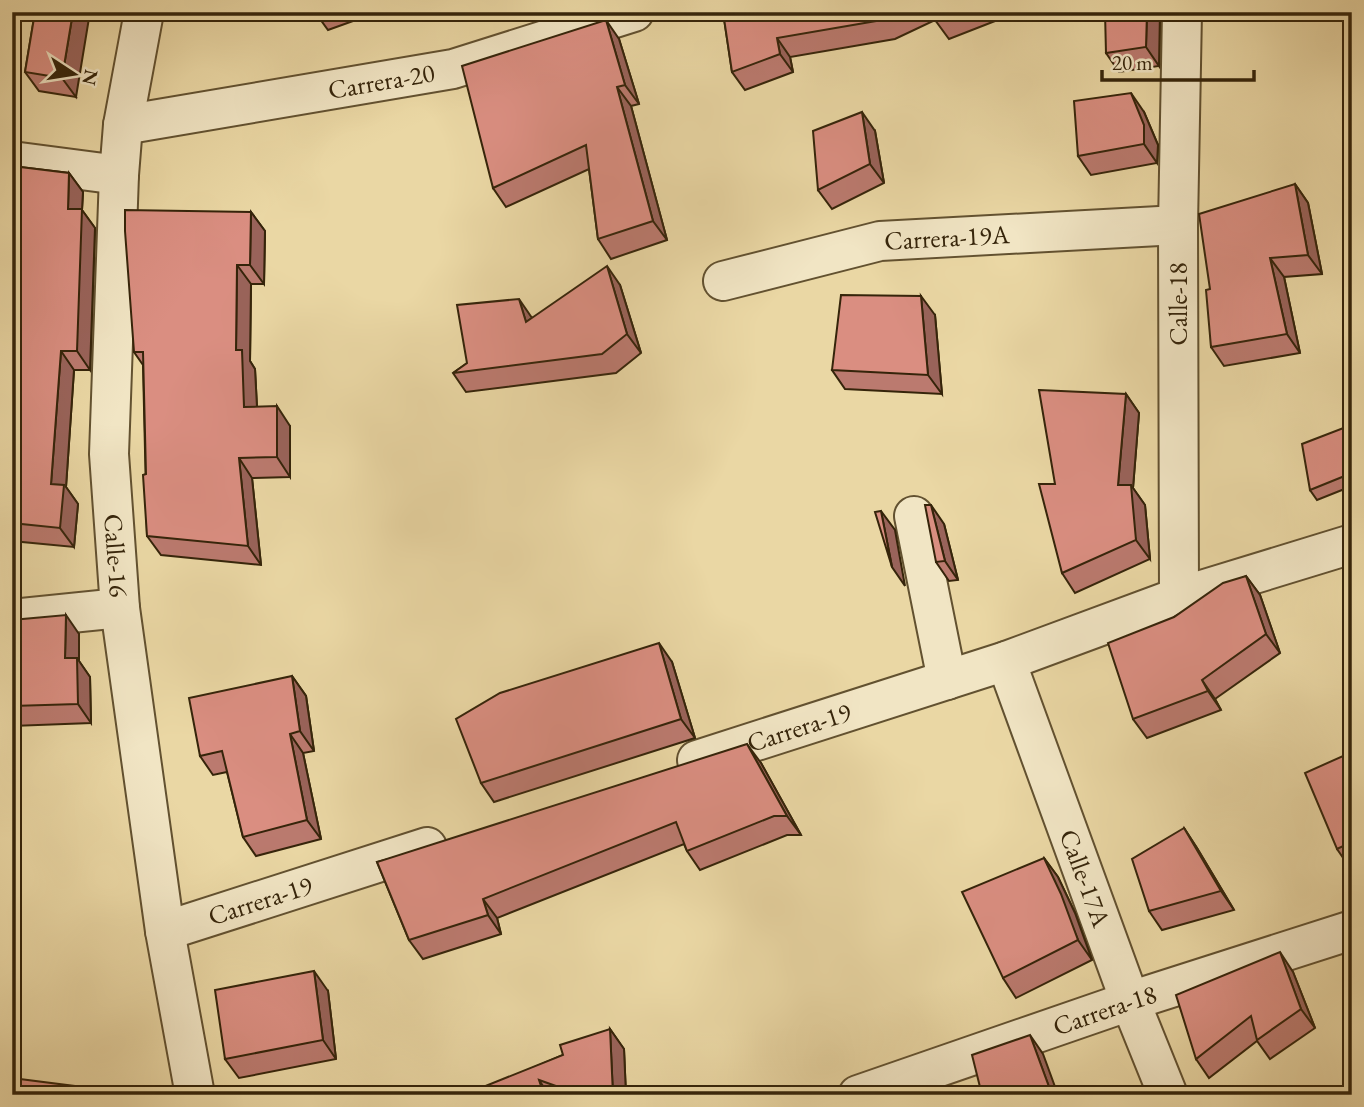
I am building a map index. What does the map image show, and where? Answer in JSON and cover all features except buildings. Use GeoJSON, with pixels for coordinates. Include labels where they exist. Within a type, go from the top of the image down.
{"type":"FeatureCollection","features":[{"type":"Feature","properties":{"kind":"street","name":"Calle-16"},"geometry":{"type":"LineString","coordinates":[[144,12],[123,125],[119,175],[109,454],[120,608],[165,932],[195,1095]]}},
{"type":"Feature","properties":{"kind":"street","name":"Carrera-20"},"geometry":{"type":"LineString","coordinates":[[123,125],[453,69],[634,12]]}},
{"type":"Feature","properties":{"kind":"street","name":"Calle-18"},"geometry":{"type":"LineString","coordinates":[[1179,597],[1178,225],[1182,12]]}},
{"type":"Feature","properties":{"kind":"street"},"geometry":{"type":"LineString","coordinates":[[12,161],[119,175]]}},
{"type":"Feature","properties":{"kind":"street","name":"Carrera-19A"},"geometry":{"type":"LineString","coordinates":[[723,281],[880,241],[1178,225]]}},
{"type":"Feature","properties":{"kind":"street"},"geometry":{"type":"LineString","coordinates":[[914,516],[947,680]]}},
{"type":"Feature","properties":{"kind":"street","name":"Carrera-19"},"geometry":{"type":"LineString","coordinates":[[669,769],[1006,661],[1179,597],[1352,544]]}},
{"type":"Feature","properties":{"kind":"street"},"geometry":{"type":"LineString","coordinates":[[12,619],[120,608]]}},
{"type":"Feature","properties":{"kind":"street","name":"Calle-17A"},"geometry":{"type":"LineString","coordinates":[[1006,661],[1130,1002],[1168,1095]]}},
{"type":"Feature","properties":{"kind":"street","name":"Carrera-19"},"geometry":{"type":"LineString","coordinates":[[165,932],[457,838]]}},
{"type":"Feature","properties":{"kind":"street","name":"Carrera-18"},"geometry":{"type":"LineString","coordinates":[[858,1095],[1352,930]]}}]}
